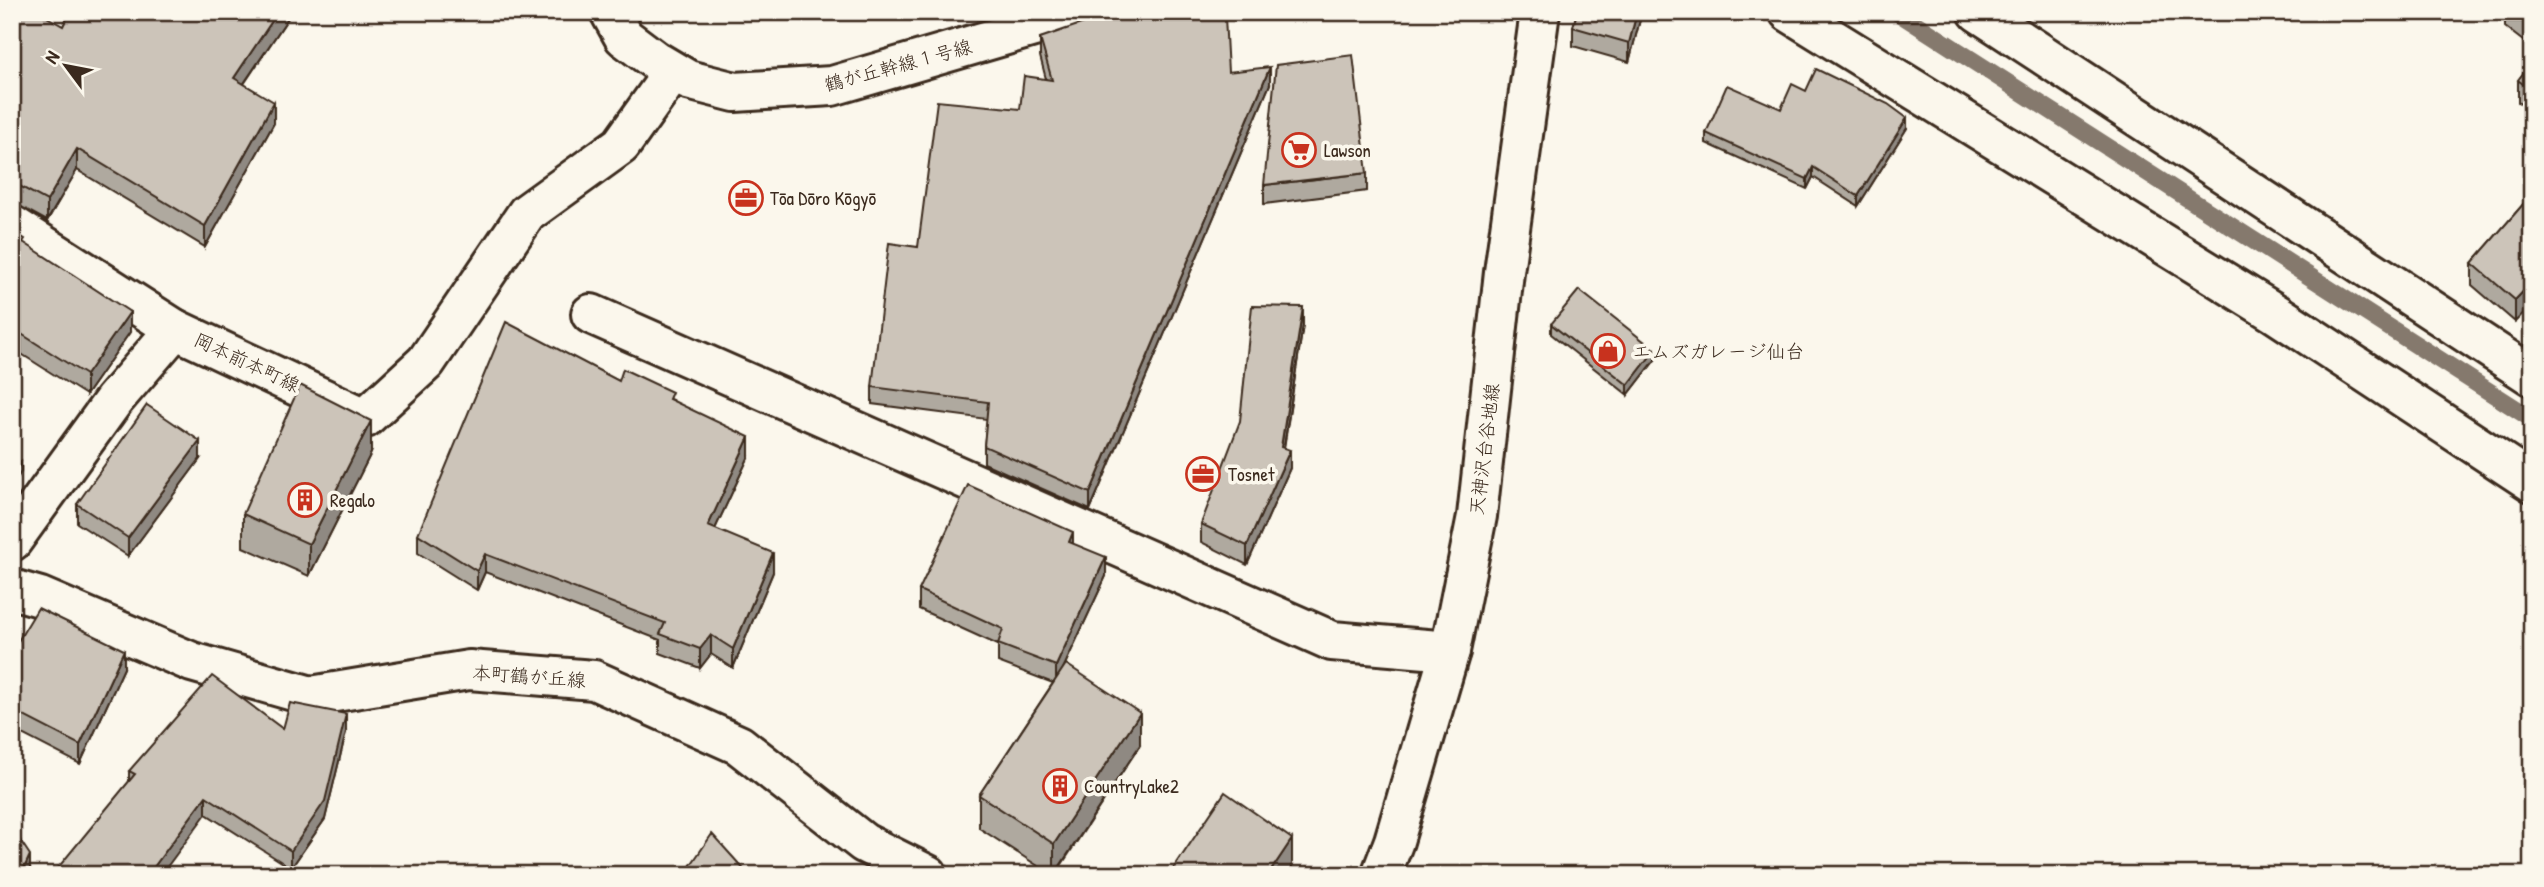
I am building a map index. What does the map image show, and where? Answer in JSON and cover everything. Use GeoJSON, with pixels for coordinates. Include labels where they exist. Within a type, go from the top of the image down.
{"type":"FeatureCollection","features":[{"type":"Feature","properties":{"kind":"street","name":"鶴が丘幹線１号線"},"geometry":{"type":"LineString","coordinates":[[610,12],[624,37],[673,72],[688,80],[735,92],[832,86],[1085,12]]}},
{"type":"Feature","properties":{"kind":"street","name":"天神沢台谷地線"},"geometry":{"type":"LineString","coordinates":[[1381,875],[1394,841],[1450,651],[1477,516],[1504,272],[1540,12]]}},
{"type":"Feature","properties":{"kind":"street"},"geometry":{"type":"LineString","coordinates":[[1789,12],[2275,313],[2532,482]]}},
{"type":"Feature","properties":{"kind":"street"},"geometry":{"type":"LineString","coordinates":[[1978,12],[2532,376]]}},
{"type":"Feature","properties":{"kind":"street","name":"岡本前本町線"},"geometry":{"type":"LineString","coordinates":[[12,541],[114,400],[175,329],[365,418],[426,362],[527,213],[621,145],[673,72]]}},
{"type":"Feature","properties":{"kind":"street"},"geometry":{"type":"LineString","coordinates":[[12,225],[175,329]]}},
{"type":"Feature","properties":{"kind":"street"},"geometry":{"type":"LineString","coordinates":[[591,314],[1332,641],[1450,651]]}},
{"type":"Feature","properties":{"kind":"street","name":"本町鶴が丘線"},"geometry":{"type":"LineString","coordinates":[[12,589],[40,597],[192,662],[311,696],[469,670],[594,680],[739,745],[864,842],[928,875]]}},
{"type":"Feature","properties":{"kind":"building"},"geometry":{"type":"Polygon","coordinates":[[[12,12],[38,12],[63,26],[70,12],[278,12],[234,78],[274,102],[205,226],[77,149],[47,201],[12,183],[12,12]]]}},
{"type":"Feature","properties":{"kind":"building"},"geometry":{"type":"Polygon","coordinates":[[[1116,12],[1141,12],[1142,18],[1225,17],[1228,72],[1270,67],[1090,493],[984,446],[988,402],[872,387],[889,243],[918,247],[937,101],[1020,109],[1024,76],[1052,80],[1040,38],[1116,12]]]}},
{"type":"Feature","properties":{"kind":"building"},"geometry":{"type":"Polygon","coordinates":[[[1577,12],[1637,12],[1629,43],[1573,27],[1577,12]]]}},
{"type":"Feature","properties":{"kind":"building"},"geometry":{"type":"Polygon","coordinates":[[[2515,12],[2532,12],[2532,26],[2515,12]]]}},
{"type":"Feature","properties":{"kind":"building"},"geometry":{"type":"Polygon","coordinates":[[[1353,55],[1367,173],[1264,185],[1276,65],[1353,55]]]}},
{"type":"Feature","properties":{"kind":"building"},"geometry":{"type":"Polygon","coordinates":[[[2532,62],[2532,91],[2518,80],[2532,62]]]}},
{"type":"Feature","properties":{"kind":"building"},"geometry":{"type":"Polygon","coordinates":[[[1816,69],[1888,104],[1907,118],[1858,196],[1813,167],[1807,179],[1706,133],[1727,85],[1781,109],[1792,84],[1806,91],[1816,69]]]}},
{"type":"Feature","properties":{"kind":"building"},"geometry":{"type":"Polygon","coordinates":[[[2532,194],[2532,282],[2515,300],[2472,263],[2532,194]]]}},
{"type":"Feature","properties":{"kind":"building"},"geometry":{"type":"Polygon","coordinates":[[[12,231],[25,239],[23,242],[130,312],[86,375],[12,328],[12,231]]]}},
{"type":"Feature","properties":{"kind":"building"},"geometry":{"type":"Polygon","coordinates":[[[1579,290],[1655,350],[1628,385],[1551,324],[1579,290]]]}},
{"type":"Feature","properties":{"kind":"building"},"geometry":{"type":"Polygon","coordinates":[[[1252,306],[1303,307],[1281,447],[1290,450],[1247,546],[1201,524],[1240,421],[1252,306]]]}},
{"type":"Feature","properties":{"kind":"building"},"geometry":{"type":"Polygon","coordinates":[[[506,322],[619,381],[623,369],[672,392],[669,399],[749,437],[708,526],[773,553],[733,649],[711,635],[700,649],[660,634],[665,623],[485,554],[477,571],[418,534],[506,322]]]}},
{"type":"Feature","properties":{"kind":"building","name":"Regalo"},"geometry":{"type":"Polygon","coordinates":[[[300,385],[371,421],[309,544],[243,514],[300,385]]]}},
{"type":"Feature","properties":{"kind":"building"},"geometry":{"type":"Polygon","coordinates":[[[147,405],[200,441],[128,538],[77,504],[147,405]]]}},
{"type":"Feature","properties":{"kind":"building"},"geometry":{"type":"Polygon","coordinates":[[[12,458],[21,462],[12,476],[12,458]]]}},
{"type":"Feature","properties":{"kind":"building"},"geometry":{"type":"Polygon","coordinates":[[[968,485],[1073,532],[1069,542],[1106,557],[1056,666],[998,644],[1003,629],[919,590],[968,485]]]}},
{"type":"Feature","properties":{"kind":"building"},"geometry":{"type":"Polygon","coordinates":[[[38,608],[124,650],[80,745],[12,710],[12,651],[38,608]]]}},
{"type":"Feature","properties":{"kind":"building","name":"CountryLake2"},"geometry":{"type":"Polygon","coordinates":[[[1066,664],[1140,713],[1054,844],[979,795],[1066,664]]]}},
{"type":"Feature","properties":{"kind":"building"},"geometry":{"type":"Polygon","coordinates":[[[212,676],[283,729],[290,703],[346,714],[325,801],[291,851],[206,796],[148,875],[52,875],[135,774],[129,771],[212,676]]]}},
{"type":"Feature","properties":{"kind":"building"},"geometry":{"type":"Polygon","coordinates":[[[1225,792],[1292,839],[1268,875],[1169,875],[1225,792]]]}},
{"type":"Feature","properties":{"kind":"building"},"geometry":{"type":"Polygon","coordinates":[[[12,828],[30,855],[21,875],[12,875],[12,828]]]}},
{"type":"Feature","properties":{"kind":"building"},"geometry":{"type":"Polygon","coordinates":[[[712,834],[749,875],[684,875],[712,834]]]}},
{"type":"Feature","properties":{"kind":"building"},"geometry":{"type":"Polygon","coordinates":[[[901,870],[913,875],[897,875],[901,870]]]}},
{"type":"Feature","properties":{"kind":"waterway"},"geometry":{"type":"LineString","coordinates":[[1897,12],[2532,419]]}},
{"type":"Feature","properties":{"kind":"place","name":"Lawson"},"geometry":{"type":"Point","coordinates":[1299,150]}},
{"type":"Feature","properties":{"kind":"place","name":"Tōa Dōro Kōgyō"},"geometry":{"type":"Point","coordinates":[746,198]}},
{"type":"Feature","properties":{"kind":"place","name":"エムズガレージ仙台"},"geometry":{"type":"Point","coordinates":[1608,351]}},
{"type":"Feature","properties":{"kind":"place","name":"Tosnet"},"geometry":{"type":"Point","coordinates":[1203,474]}},
{"type":"Feature","properties":{"kind":"place","name":"Regalo"},"geometry":{"type":"Point","coordinates":[305,500]}},
{"type":"Feature","properties":{"kind":"place","name":"CountryLake2"},"geometry":{"type":"Point","coordinates":[1060,786]}}]}
